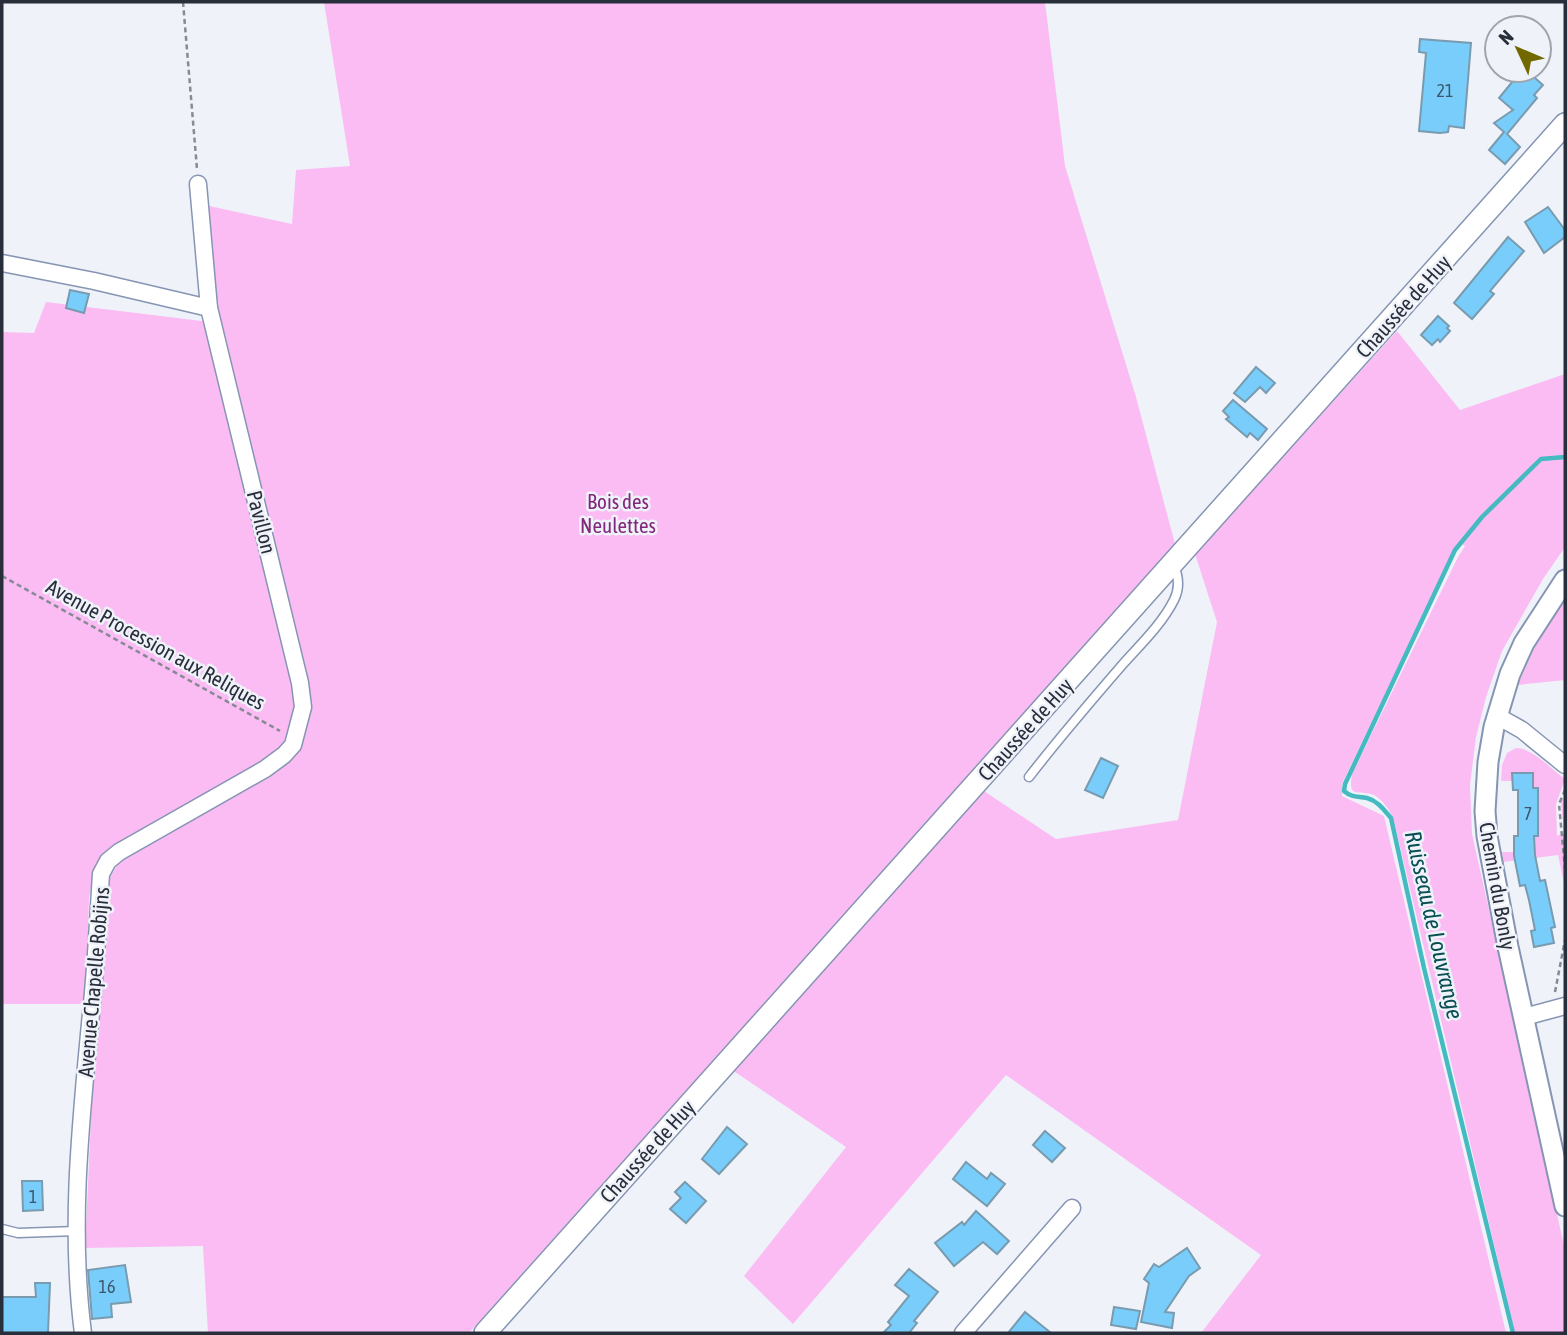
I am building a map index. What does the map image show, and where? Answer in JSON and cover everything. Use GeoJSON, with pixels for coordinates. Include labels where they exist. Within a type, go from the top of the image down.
{"type":"FeatureCollection","features":[{"type":"Feature","properties":{"kind":"main road","name":"Chaussée de Huy"},"geometry":{"type":"LineString","coordinates":[[485,1333],[1565,124]]}},
{"type":"Feature","properties":{"kind":"street","name":"Pavillon"},"geometry":{"type":"LineString","coordinates":[[198,184],[209,308],[300,683],[303,707],[296,736]]}},
{"type":"Feature","properties":{"kind":"street"},"geometry":{"type":"LineString","coordinates":[[2,263],[209,308]]}},
{"type":"Feature","properties":{"kind":"street","name":"Chemin du Bonly"},"geometry":{"type":"LineString","coordinates":[[1565,580],[1524,643],[1510,674],[1497,716],[1488,762],[1485,811],[1487,836],[1565,1206]]}},
{"type":"Feature","properties":{"kind":"street"},"geometry":{"type":"LineString","coordinates":[[1497,716],[1522,730],[1565,765]]}},
{"type":"Feature","properties":{"kind":"street","name":"Avenue Chapelle Robijns"},"geometry":{"type":"LineString","coordinates":[[83,1333],[76,1231],[77,1160],[95,975],[101,874],[104,867],[119,852],[273,764],[288,751],[296,736]]}},
{"type":"Feature","properties":{"kind":"street"},"geometry":{"type":"LineString","coordinates":[[1524,1017],[1560,1008]]}},
{"type":"Feature","properties":{"kind":"street"},"geometry":{"type":"LineString","coordinates":[[963,1333],[1072,1208]]}},
{"type":"Feature","properties":{"kind":"lane"},"geometry":{"type":"LineString","coordinates":[[1029,777],[1064,731],[1174,601],[1178,574],[1173,564]]}},
{"type":"Feature","properties":{"kind":"lane"},"geometry":{"type":"LineString","coordinates":[[2,1229],[18,1233],[76,1231]]}},
{"type":"Feature","properties":{"kind":"path"},"geometry":{"type":"LineString","coordinates":[[183,2],[198,184]]}},
{"type":"Feature","properties":{"kind":"path","name":"Avenue Procession aux Reliques"},"geometry":{"type":"LineString","coordinates":[[2,576],[284,733],[296,736]]}},
{"type":"Feature","properties":{"kind":"path"},"geometry":{"type":"LineString","coordinates":[[1565,790],[1559,804],[1565,869]]}},
{"type":"Feature","properties":{"kind":"path"},"geometry":{"type":"LineString","coordinates":[[1560,1008],[1554,988],[1565,940]]}},
{"type":"Feature","properties":{"kind":"green space","name":"Bois des Neulettes"},"geometry":{"type":"Polygon","coordinates":[[[324,2],[1045,2],[1065,166],[1136,397],[1175,544],[469,1333],[208,1333],[203,1246],[85,1248],[92,1098],[109,879],[118,864],[131,853],[129,838],[111,847],[96,864],[89,897],[86,1004],[2,1004],[2,332],[34,333],[46,302],[218,323],[205,205],[292,224],[296,170],[350,166],[324,2]]]}},
{"type":"Feature","properties":{"kind":"green space"},"geometry":{"type":"Polygon","coordinates":[[[1397,331],[1460,410],[1565,374],[1565,547],[1543,579],[1502,651],[1476,737],[1470,785],[1472,834],[1565,1250],[1565,1333],[1515,1333],[1394,821],[1378,798],[1371,794],[1355,792],[1351,787],[1352,774],[1465,546],[1460,543],[1454,550],[1342,784],[1342,796],[1384,816],[1506,1333],[1201,1333],[1261,1255],[1006,1075],[793,1324],[744,1276],[846,1147],[732,1070],[984,791],[1056,839],[1178,820],[1217,622],[1195,554],[1397,331]]]}},
{"type":"Feature","properties":{"kind":"green space"},"geometry":{"type":"Polygon","coordinates":[[[1565,599],[1565,680],[1518,685],[1537,642],[1565,599]]]}},
{"type":"Feature","properties":{"kind":"green space"},"geometry":{"type":"Polygon","coordinates":[[[1516,748],[1536,755],[1565,779],[1556,804],[1557,836],[1564,833],[1561,802],[1565,794],[1565,888],[1558,855],[1503,862],[1502,852],[1535,852],[1534,836],[1538,836],[1538,789],[1533,788],[1533,773],[1513,773],[1513,781],[1501,781],[1502,765],[1507,753],[1516,748]]]}},
{"type":"Feature","properties":{"kind":"building"},"geometry":{"type":"Polygon","coordinates":[[[1420,39],[1471,43],[1464,128],[1449,126],[1448,132],[1440,133],[1419,131],[1426,53],[1419,52],[1420,39]]]}},
{"type":"Feature","properties":{"kind":"building"},"geometry":{"type":"Polygon","coordinates":[[[1510,84],[1543,85],[1534,95],[1537,98],[1507,134],[1520,147],[1505,164],[1489,150],[1504,132],[1494,123],[1513,110],[1499,98],[1510,84]]]}},
{"type":"Feature","properties":{"kind":"building"},"geometry":{"type":"Polygon","coordinates":[[[1548,207],[1565,230],[1565,237],[1544,253],[1525,222],[1548,207]]]}},
{"type":"Feature","properties":{"kind":"building"},"geometry":{"type":"Polygon","coordinates":[[[1508,237],[1524,251],[1490,291],[1494,294],[1472,319],[1454,303],[1508,237]]]}},
{"type":"Feature","properties":{"kind":"building"},"geometry":{"type":"Polygon","coordinates":[[[70,290],[89,294],[84,313],[66,308],[70,290]]]}},
{"type":"Feature","properties":{"kind":"building"},"geometry":{"type":"Polygon","coordinates":[[[1438,316],[1449,326],[1447,328],[1450,331],[1440,342],[1438,339],[1432,345],[1421,335],[1438,316]]]}},
{"type":"Feature","properties":{"kind":"building"},"geometry":{"type":"Polygon","coordinates":[[[1256,367],[1275,383],[1266,393],[1260,387],[1245,402],[1234,393],[1256,367]]]}},
{"type":"Feature","properties":{"kind":"building"},"geometry":{"type":"Polygon","coordinates":[[[1233,400],[1267,429],[1258,440],[1250,433],[1247,437],[1226,419],[1229,417],[1223,411],[1233,400]]]}},
{"type":"Feature","properties":{"kind":"building"},"geometry":{"type":"Polygon","coordinates":[[[1101,758],[1118,766],[1103,798],[1085,790],[1101,758]]]}},
{"type":"Feature","properties":{"kind":"building"},"geometry":{"type":"Polygon","coordinates":[[[1512,773],[1533,773],[1533,788],[1538,788],[1538,836],[1534,836],[1535,855],[1540,881],[1545,880],[1555,927],[1551,928],[1554,943],[1534,947],[1531,931],[1535,930],[1529,900],[1525,885],[1520,886],[1514,856],[1514,836],[1518,836],[1518,790],[1513,790],[1512,773]]]}},
{"type":"Feature","properties":{"kind":"building"},"geometry":{"type":"Polygon","coordinates":[[[727,1127],[747,1144],[719,1174],[702,1159],[727,1127]]]}},
{"type":"Feature","properties":{"kind":"building"},"geometry":{"type":"Polygon","coordinates":[[[1045,1131],[1065,1148],[1052,1162],[1033,1145],[1045,1131]]]}},
{"type":"Feature","properties":{"kind":"building"},"geometry":{"type":"Polygon","coordinates":[[[966,1162],[987,1179],[991,1173],[1005,1184],[987,1206],[953,1179],[966,1162]]]}},
{"type":"Feature","properties":{"kind":"building"},"geometry":{"type":"Polygon","coordinates":[[[22,1181],[42,1181],[43,1210],[23,1211],[22,1181]]]}},
{"type":"Feature","properties":{"kind":"building"},"geometry":{"type":"Polygon","coordinates":[[[685,1182],[706,1201],[686,1223],[670,1209],[681,1198],[675,1192],[685,1182]]]}},
{"type":"Feature","properties":{"kind":"building"},"geometry":{"type":"Polygon","coordinates":[[[976,1211],[1009,1241],[997,1254],[983,1242],[954,1266],[935,1243],[962,1222],[964,1225],[976,1211]]]}},
{"type":"Feature","properties":{"kind":"building"},"geometry":{"type":"Polygon","coordinates":[[[1187,1248],[1200,1268],[1189,1276],[1165,1312],[1174,1313],[1172,1328],[1141,1322],[1149,1283],[1144,1279],[1154,1264],[1159,1267],[1187,1248]]]}},
{"type":"Feature","properties":{"kind":"building"},"geometry":{"type":"Polygon","coordinates":[[[125,1265],[131,1302],[111,1304],[112,1317],[92,1319],[88,1270],[125,1265]]]}},
{"type":"Feature","properties":{"kind":"building"},"geometry":{"type":"Polygon","coordinates":[[[909,1269],[938,1292],[914,1321],[917,1323],[909,1333],[883,1333],[891,1325],[888,1322],[909,1296],[895,1285],[909,1269]]]}},
{"type":"Feature","properties":{"kind":"building"},"geometry":{"type":"Polygon","coordinates":[[[35,1283],[50,1283],[48,1333],[2,1333],[2,1297],[36,1297],[35,1283]]]}},
{"type":"Feature","properties":{"kind":"building"},"geometry":{"type":"Polygon","coordinates":[[[1114,1307],[1140,1311],[1136,1329],[1111,1325],[1114,1307]]]}},
{"type":"Feature","properties":{"kind":"building"},"geometry":{"type":"Polygon","coordinates":[[[1025,1312],[1051,1333],[1008,1333],[1025,1312]]]}},
{"type":"Feature","properties":{"kind":"waterway","name":"Ruisseau de Louvrange"},"geometry":{"type":"LineString","coordinates":[[1513,1333],[1424,968],[1391,818],[1374,801],[1352,796],[1344,791],[1455,550],[1482,517],[1541,459],[1565,457]]}}]}
